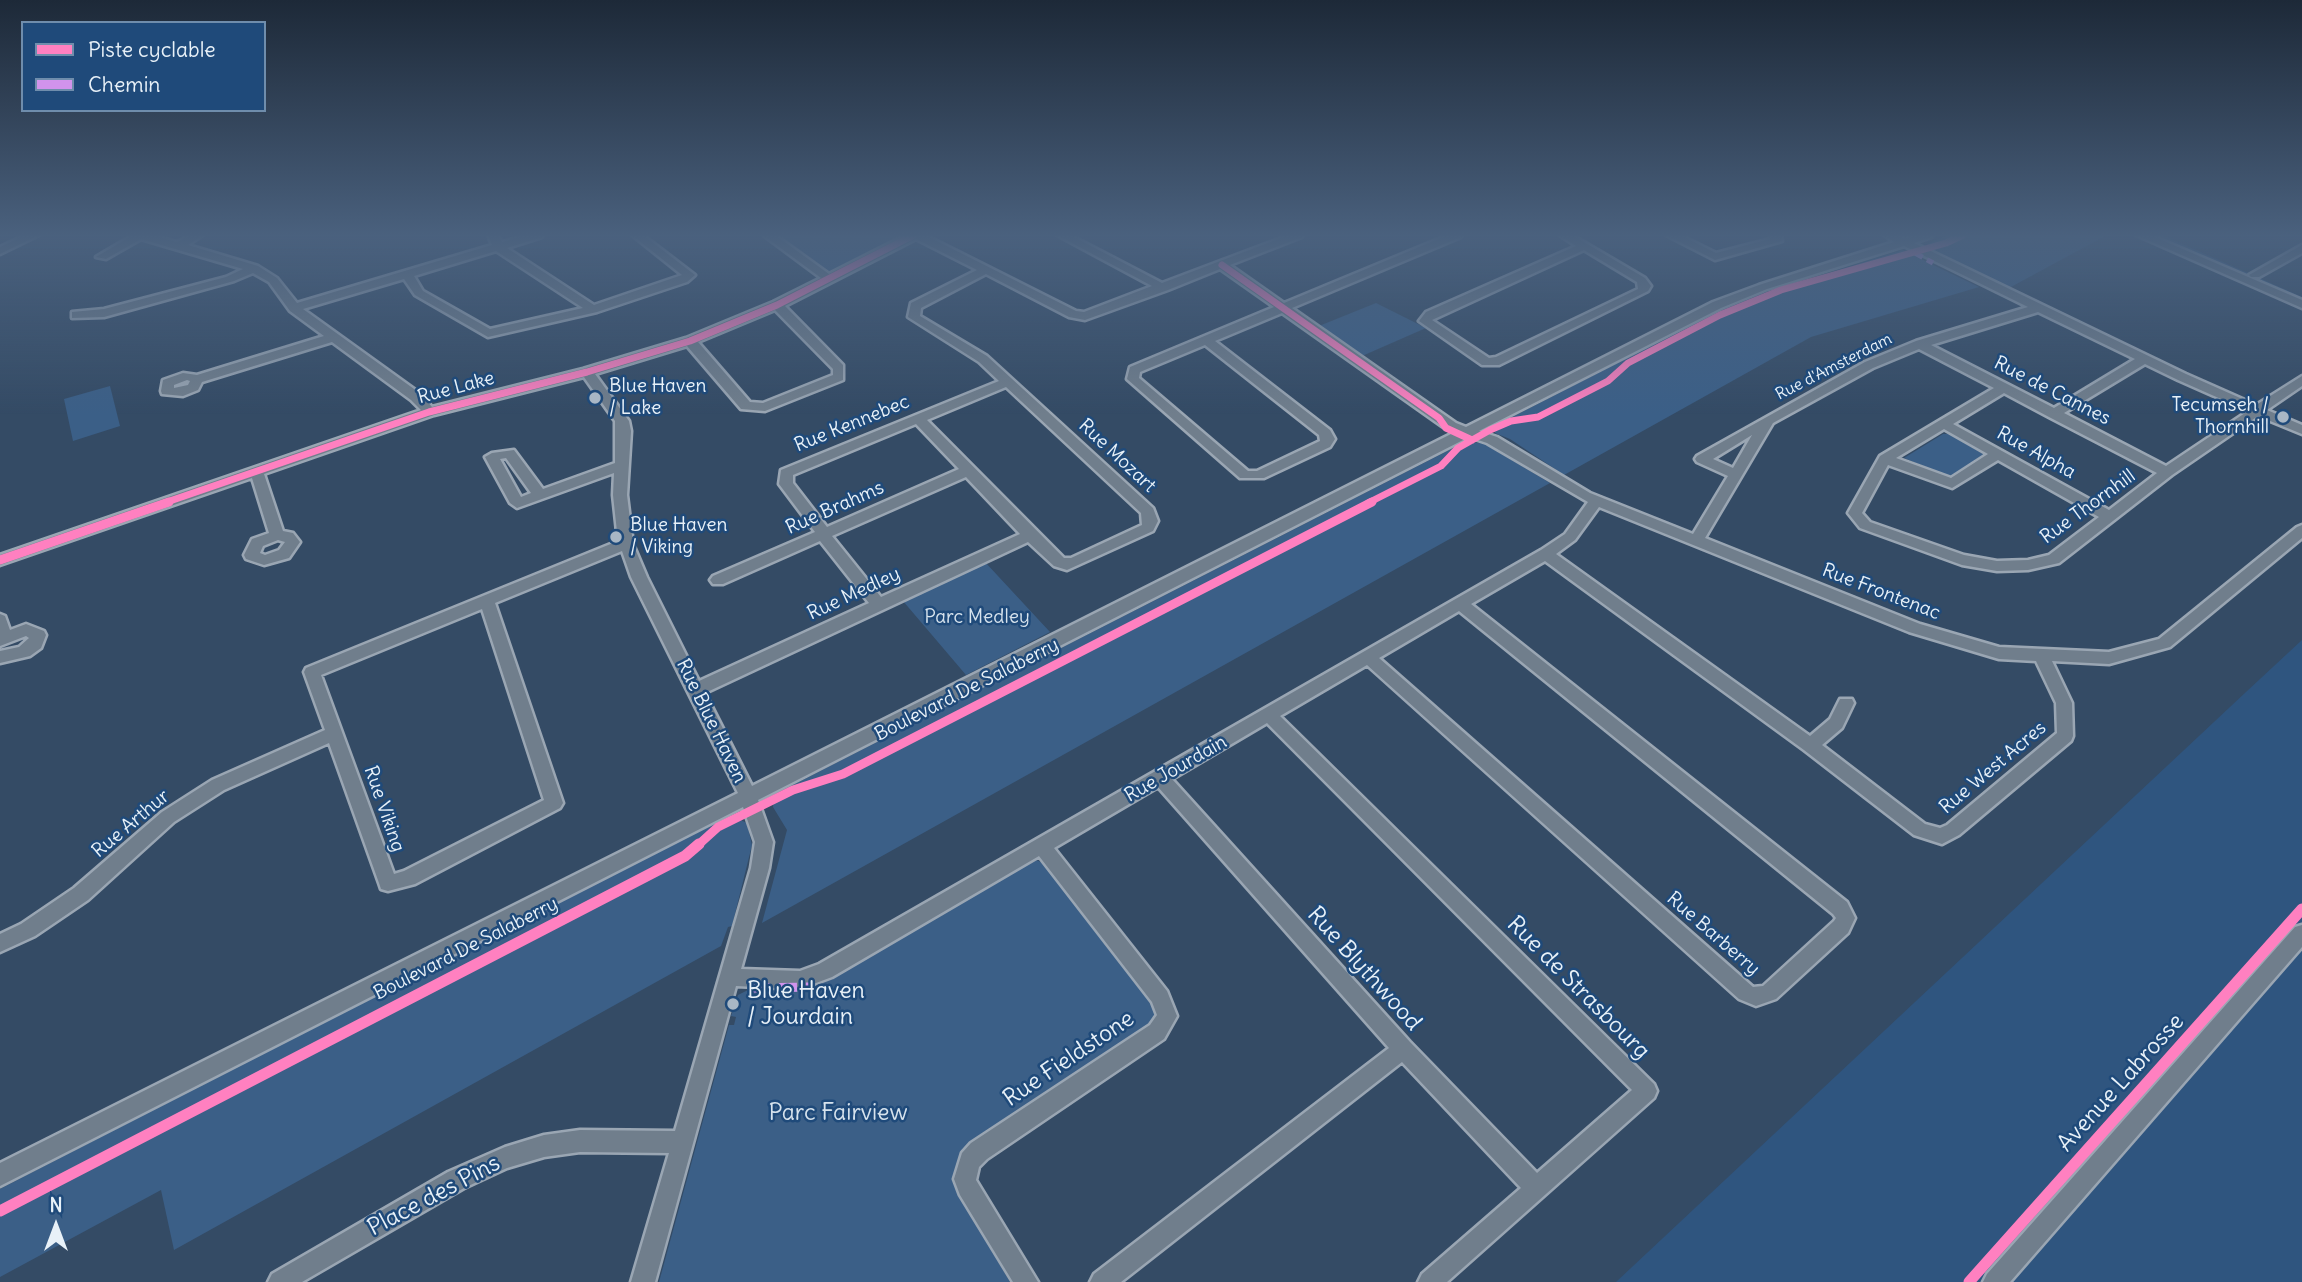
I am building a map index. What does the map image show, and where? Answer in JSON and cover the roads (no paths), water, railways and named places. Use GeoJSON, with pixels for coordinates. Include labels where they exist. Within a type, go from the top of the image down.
{"type":"FeatureCollection","features":[{"type":"Feature","properties":{"kind":"street"},"geometry":{"type":"LineString","coordinates":[[76,315],[104,313],[171,295]]}},
{"type":"Feature","properties":{"kind":"street"},"geometry":{"type":"LineString","coordinates":[[285,295],[294,307],[416,397],[429,412]]}},
{"type":"Feature","properties":{"kind":"street"},"geometry":{"type":"LineString","coordinates":[[294,307],[336,295]]}},
{"type":"Feature","properties":{"kind":"street"},"geometry":{"type":"LineString","coordinates":[[422,295],[488,333],[593,309],[637,295]]}},
{"type":"Feature","properties":{"kind":"street"},"geometry":{"type":"LineString","coordinates":[[573,295],[593,309]]}},
{"type":"Feature","properties":{"kind":"street","name":"Rue Lake"},"geometry":{"type":"LineString","coordinates":[[0,560],[429,412],[587,372],[690,341],[796,295]]}},
{"type":"Feature","properties":{"kind":"street","name":"Rue Mozart"},"geometry":{"type":"LineString","coordinates":[[918,418],[1030,536],[1067,565],[1148,528],[1151,521],[1148,512],[983,359],[914,317],[915,306],[937,295]]}},
{"type":"Feature","properties":{"kind":"street"},"geometry":{"type":"LineString","coordinates":[[1035,295],[1073,314],[1085,316],[1145,295]]}},
{"type":"Feature","properties":{"kind":"street","name":"Rue Frontenac"},"geometry":{"type":"LineString","coordinates":[[1264,295],[1451,426],[1492,440],[1596,501],[1915,628],[1999,653],[2109,658],[2165,643],[2302,530]]}},
{"type":"Feature","properties":{"kind":"street"},"geometry":{"type":"LineString","coordinates":[[1206,340],[1325,433],[1328,439],[1325,443],[1259,475],[1245,475],[1133,379],[1134,370],[1314,295]]}},
{"type":"Feature","properties":{"kind":"street"},"geometry":{"type":"LineString","coordinates":[[1475,295],[1430,315],[1425,321],[1486,362],[1499,361],[1634,295]]}},
{"type":"Feature","properties":{"kind":"street","name":"Boulevard De Salaberry"},"geometry":{"type":"LineString","coordinates":[[0,1175],[1740,295]]}},
{"type":"Feature","properties":{"kind":"street"},"geometry":{"type":"LineString","coordinates":[[2010,295],[2302,430]]}},
{"type":"Feature","properties":{"kind":"street"},"geometry":{"type":"LineString","coordinates":[[2281,295],[2302,304]]}},
{"type":"Feature","properties":{"kind":"street"},"geometry":{"type":"LineString","coordinates":[[690,341],[746,406],[765,407],[839,377],[839,368],[777,305]]}},
{"type":"Feature","properties":{"kind":"street","name":"Rue d'Amsterdam"},"geometry":{"type":"LineString","coordinates":[[1737,475],[1702,459],[1869,365],[1920,344],[2037,308]]}},
{"type":"Feature","properties":{"kind":"street"},"geometry":{"type":"LineString","coordinates":[[197,379],[334,337]]}},
{"type":"Feature","properties":{"kind":"street","name":"Rue de Cannes"},"geometry":{"type":"LineString","coordinates":[[1920,344],[2167,472]]}},
{"type":"Feature","properties":{"kind":"street"},"geometry":{"type":"LineString","coordinates":[[2054,414],[2144,359]]}},
{"type":"Feature","properties":{"kind":"street","name":"Rue Blue Haven"},"geometry":{"type":"LineString","coordinates":[[587,372],[622,421],[624,431],[620,495],[626,544],[639,577],[748,796],[762,829],[764,850],[643,1282]]}},
{"type":"Feature","properties":{"kind":"street","name":"Rue Thornhill"},"geometry":{"type":"LineString","coordinates":[[1885,459],[1855,513],[1858,519],[1962,560],[1997,566],[2028,565],[2054,559],[2167,472],[2302,380]]}},
{"type":"Feature","properties":{"kind":"street","name":"Rue Kennebec"},"geometry":{"type":"LineString","coordinates":[[879,605],[829,545],[824,534],[786,484],[786,473],[1007,382]]}},
{"type":"Feature","properties":{"kind":"street"},"geometry":{"type":"LineString","coordinates":[[1885,459],[2004,387]]}},
{"type":"Feature","properties":{"kind":"street","name":"Rue d'Amsterdam"},"geometry":{"type":"LineString","coordinates":[[1697,540],[1768,420]]}},
{"type":"Feature","properties":{"kind":"street","name":"Rue Alpha"},"geometry":{"type":"LineString","coordinates":[[1944,424],[2109,516]]}},
{"type":"Feature","properties":{"kind":"street"},"geometry":{"type":"LineString","coordinates":[[1885,459],[1952,483],[1998,454]]}},
{"type":"Feature","properties":{"kind":"street"},"geometry":{"type":"LineString","coordinates":[[540,495],[622,465]]}},
{"type":"Feature","properties":{"kind":"street"},"geometry":{"type":"LineString","coordinates":[[256,470],[277,535]]}},
{"type":"Feature","properties":{"kind":"street","name":"Rue Brahms"},"geometry":{"type":"LineString","coordinates":[[718,580],[967,471]]}},
{"type":"Feature","properties":{"kind":"street","name":"Rue Jourdain"},"geometry":{"type":"LineString","coordinates":[[729,977],[810,978],[1546,554],[1570,537],[1596,501]]}},
{"type":"Feature","properties":{"kind":"street","name":"Rue Medley"},"geometry":{"type":"LineString","coordinates":[[695,690],[1030,536]]}},
{"type":"Feature","properties":{"kind":"street","name":"Rue Viking"},"geometry":{"type":"LineString","coordinates":[[486,602],[554,803],[408,878],[388,883],[312,672],[626,544]]}},
{"type":"Feature","properties":{"kind":"street","name":"Rue West Acres"},"geometry":{"type":"LineString","coordinates":[[1546,554],[1810,745],[1920,830],[1942,836],[1953,830],[2065,736],[2064,703],[2042,657]]}},
{"type":"Feature","properties":{"kind":"street","name":"Rue Barberry"},"geometry":{"type":"LineString","coordinates":[[1368,657],[1746,993],[1756,997],[1769,993],[1841,928],[1846,918],[1840,908],[1460,604]]}},
{"type":"Feature","properties":{"kind":"street"},"geometry":{"type":"LineString","coordinates":[[0,620],[2,638],[26,630],[38,635],[35,644],[24,652],[0,657]]}},
{"type":"Feature","properties":{"kind":"street"},"geometry":{"type":"LineString","coordinates":[[1810,745],[1836,723],[1846,703]]}},
{"type":"Feature","properties":{"kind":"street","name":"Rue de Strasbourg"},"geometry":{"type":"LineString","coordinates":[[1269,715],[1647,1091],[1430,1282]]}},
{"type":"Feature","properties":{"kind":"street","name":"Rue Arthur"},"geometry":{"type":"LineString","coordinates":[[0,943],[28,930],[81,894],[168,817],[218,785],[335,733]]}},
{"type":"Feature","properties":{"kind":"street","name":"Rue Blythwood"},"geometry":{"type":"LineString","coordinates":[[1160,778],[1403,1049],[1537,1189]]}},
{"type":"Feature","properties":{"kind":"street","name":"Rue Fieldstone"},"geometry":{"type":"LineString","coordinates":[[1026,1282],[968,1187],[965,1179],[970,1161],[979,1151],[1157,1032],[1167,1013],[1160,997],[1042,846]]}},
{"type":"Feature","properties":{"kind":"street","name":"Avenue Labrosse"},"geometry":{"type":"LineString","coordinates":[[1995,1282],[2302,933]]}},
{"type":"Feature","properties":{"kind":"street"},"geometry":{"type":"LineString","coordinates":[[1102,1282],[1403,1049]]}},
{"type":"Feature","properties":{"kind":"street","name":"Place des Pins"},"geometry":{"type":"LineString","coordinates":[[280,1282],[456,1180],[505,1158],[544,1146],[580,1141],[682,1143]]}},
{"type":"Feature","properties":{"kind":"place","name":"Blue Haven / Lake"},"geometry":{"type":"Point","coordinates":[595,398]}},
{"type":"Feature","properties":{"kind":"place","name":"Tecumseh / Thornhill"},"geometry":{"type":"Point","coordinates":[2283,417]}},
{"type":"Feature","properties":{"kind":"place","name":"Blue Haven / Viking"},"geometry":{"type":"Point","coordinates":[616,537]}},
{"type":"Feature","properties":{"kind":"place","name":"Blue Haven / Jourdain"},"geometry":{"type":"Point","coordinates":[733,1004]}},
{"type":"Feature","properties":{"kind":"park label","name":"Parc Medley"},"geometry":{"type":"Point","coordinates":[977,618]}},
{"type":"Feature","properties":{"kind":"park label","name":"Parc Fairview"},"geometry":{"type":"Point","coordinates":[838,1113]}}]}
